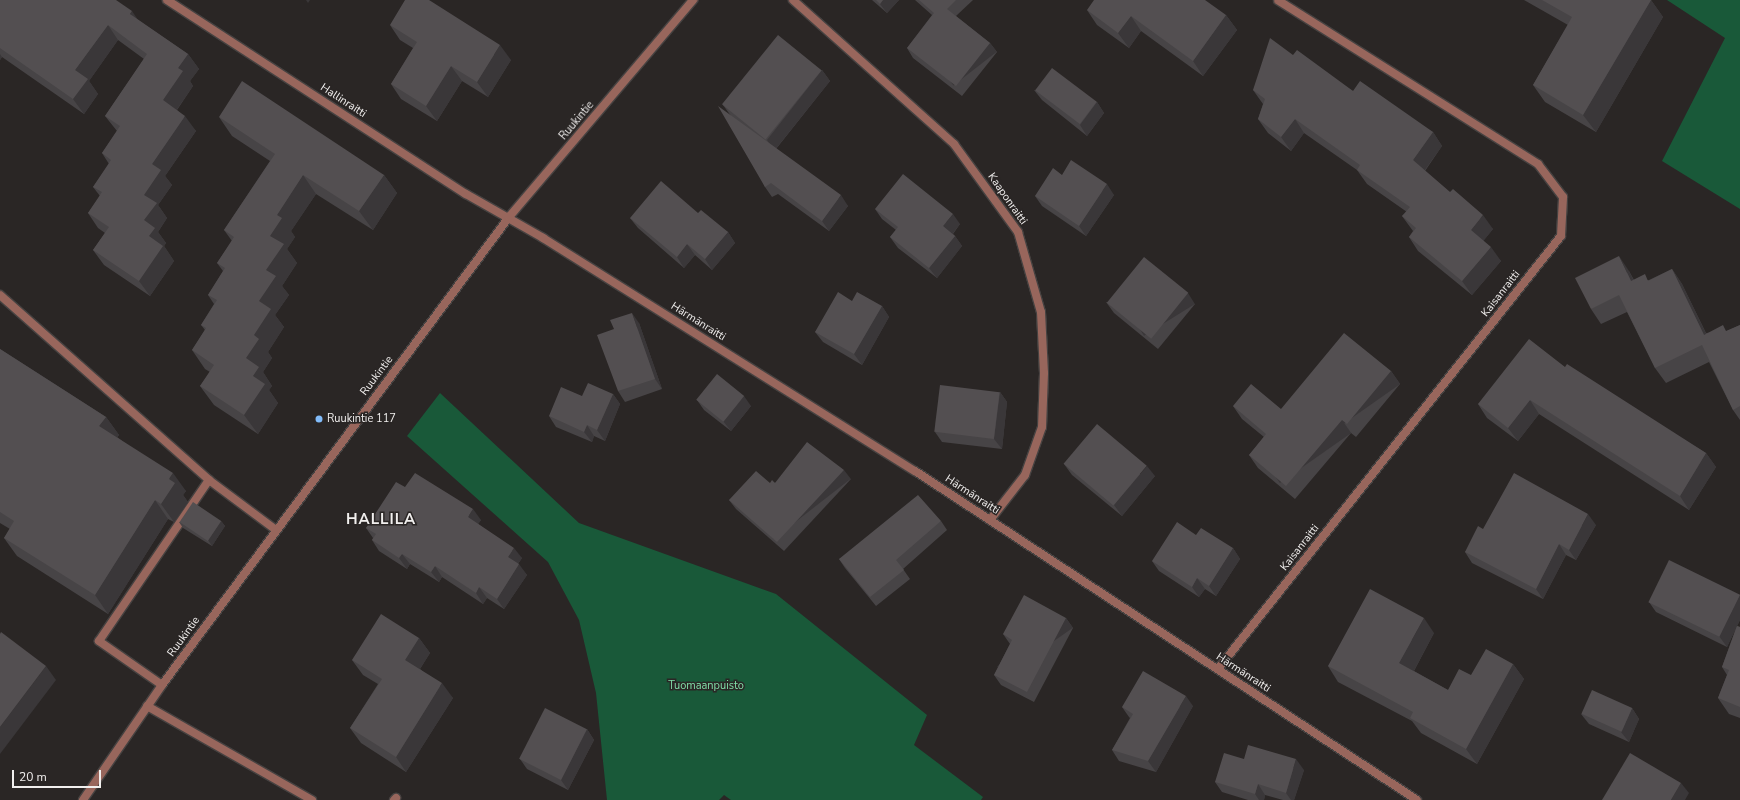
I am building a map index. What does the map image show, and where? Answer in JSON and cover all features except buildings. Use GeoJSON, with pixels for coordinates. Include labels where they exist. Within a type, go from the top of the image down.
{"type":"FeatureCollection","features":[{"type":"Feature","properties":{"kind":"street","name":"Hallinraitti"},"geometry":{"type":"LineString","coordinates":[[167,0],[466,194],[509,218]]}},
{"type":"Feature","properties":{"kind":"street","name":"Ruukintie"},"geometry":{"type":"LineString","coordinates":[[83,800],[162,685],[509,218],[693,0]]}},
{"type":"Feature","properties":{"kind":"street","name":"Kaaponraitti"},"geometry":{"type":"LineString","coordinates":[[794,0],[954,144],[1018,232],[1041,312],[1044,373],[1042,427],[1025,475],[990,520]]}},
{"type":"Feature","properties":{"kind":"street","name":"Kaisanraitti"},"geometry":{"type":"LineString","coordinates":[[1218,669],[1561,236],[1563,197],[1538,164],[1278,0]]}},
{"type":"Feature","properties":{"kind":"street","name":"Härmänraitti"},"geometry":{"type":"LineString","coordinates":[[509,218],[990,520],[1417,800]]}},
{"type":"Feature","properties":{"kind":"street"},"geometry":{"type":"LineString","coordinates":[[0,295],[209,480],[276,530]]}},
{"type":"Feature","properties":{"kind":"street"},"geometry":{"type":"LineString","coordinates":[[162,685],[99,641],[209,480]]}},
{"type":"Feature","properties":{"kind":"street"},"geometry":{"type":"LineString","coordinates":[[147,706],[312,800]]}},
{"type":"Feature","properties":{"kind":"green space"},"geometry":{"type":"Polygon","coordinates":[[[1667,0],[1740,0],[1740,209],[1662,161],[1725,38],[1667,0]]]}},
{"type":"Feature","properties":{"kind":"green space","name":"Tuomaanpuisto"},"geometry":{"type":"Polygon","coordinates":[[[440,393],[579,523],[776,594],[927,715],[914,745],[983,797],[981,800],[731,800],[724,795],[719,800],[607,800],[596,693],[579,620],[548,562],[407,436],[440,393]]]}},
{"type":"Feature","properties":{"kind":"place","name":"Ruukintie 117"},"geometry":{"type":"Point","coordinates":[319,419]}},
{"type":"Feature","properties":{"kind":"district","name":"HALLILA"},"geometry":{"type":"Point","coordinates":[381,520]}}]}
